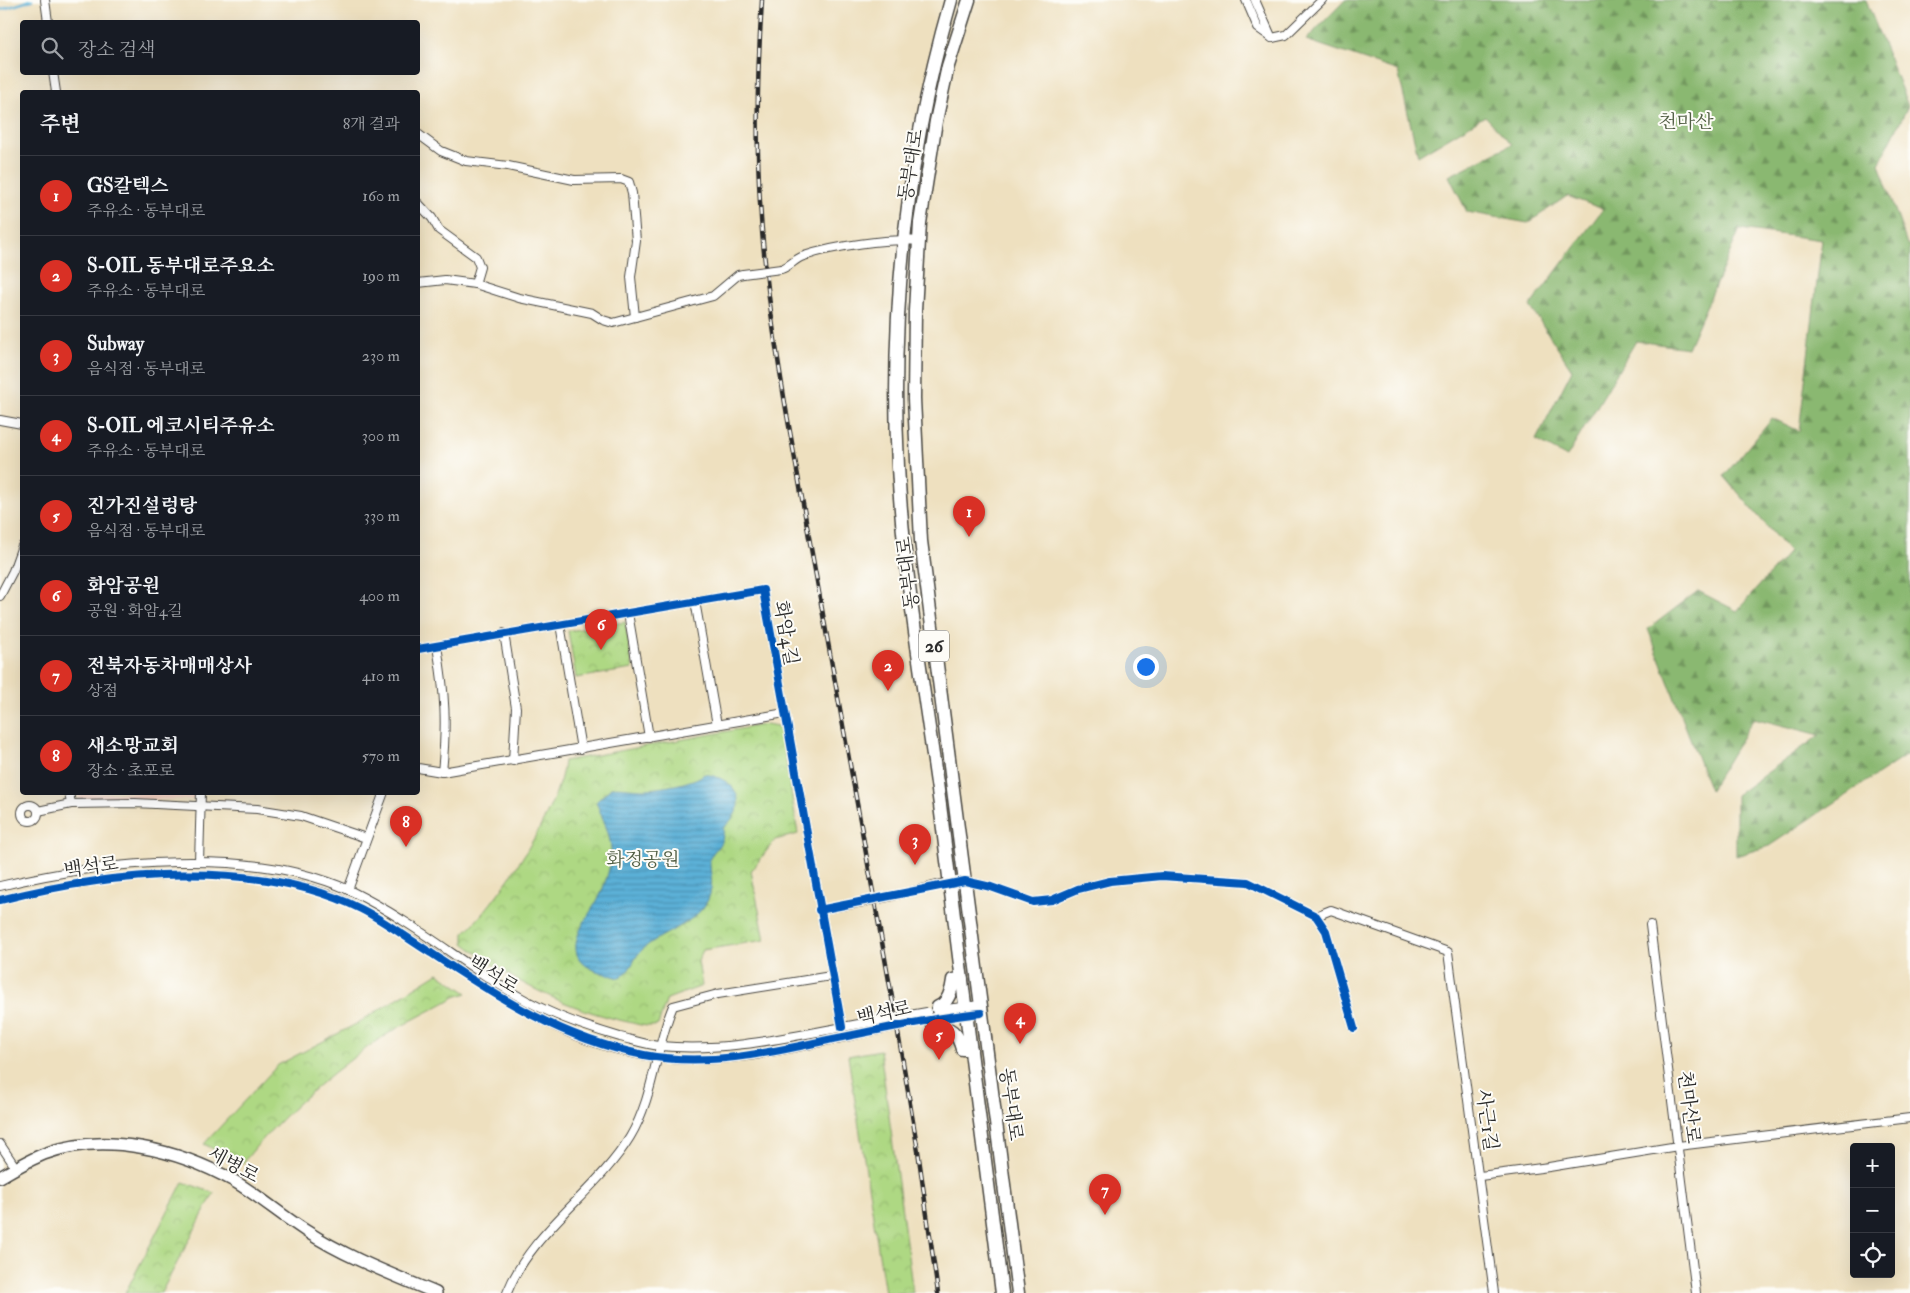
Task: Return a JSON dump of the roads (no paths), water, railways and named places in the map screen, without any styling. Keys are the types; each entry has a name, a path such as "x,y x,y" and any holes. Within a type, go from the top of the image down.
{"main road":[{"name":"동부대로","path":"951,0 937,49 912,172 899,278 898,467 910,585 1002,1293"},
{"name":"동부대로","path":"969,0 948,66 936,121 919,241 915,311 914,400 921,541 1018,1293"},
{"path":"962,979 954,980 952,990 942,1005 932,1015 933,1025 951,1029 959,1037 962,1049 971,1049"}],"street":[{"path":"45,0 48,20"},
{"path":"1246,0 1258,28 1272,38 1286,35 1322,0"},
{"path":"1255,0 1272,38"},
{"path":"54,75 56,90"},
{"path":"420,135 441,151 466,161 508,166 574,180 621,179 629,182 632,193 636,241 631,278 634,317"},
{"path":"420,205 432,218 439,230 476,257 480,267 475,284"},
{"path":"420,283 445,280 475,284 519,298 592,313 603,320 613,323 713,296 738,275 781,269 789,266 795,259 814,252 904,240 919,241"},
{"path":"0,420 20,424"},
{"path":"0,596 13,572 20,552"},
{"name":"화암4길","path":"420,649 763,590 819,910 842,1027"},
{"path":"695,602 717,725"},
{"path":"628,612 649,737"},
{"path":"560,624 581,749"},
{"path":"504,633 516,708 512,761"},
{"path":"437,646 446,709 442,772"},
{"path":"420,768 442,772 785,713"},
{"path":"70,795 71,804"},
{"path":"199,862 201,795"},
{"path":"348,890 383,795"},
{"path":"38,811 71,804 135,803 257,809 301,816 366,838"},
{"name":"백석로","path":"0,886 52,874 99,867 199,862 266,867 348,890 401,919 480,971 549,1012 595,1030 659,1046 752,1044 870,1022 981,1009"},
{"name":"백석로","path":"0,900 71,884 157,875 252,879 318,892 362,909 487,990 564,1032 610,1048 656,1058 702,1059 760,1055 874,1031 932,1015"},
{"path":"819,910 858,904 949,882 965,881 991,886 1033,902 1052,900 1078,888 1136,878 1170,876 1235,879 1248,882 1316,916 1328,938 1354,1028"},
{"name":"사근1길","path":"1316,916 1331,910 1448,952 1480,1176 1494,1293"},
{"name":"천마산로","path":"1650,925 1696,1293"},
{"path":"507,1293 533,1249 613,1161 630,1136 643,1109 659,1046 673,1006 682,1002 718,994 832,976"},
{"path":"1480,1176 1678,1146 1910,1118"},
{"path":"0,1144 16,1168"},
{"name":"세병로","path":"0,1177 46,1153 97,1144 130,1145 166,1154 216,1171 305,1230 351,1257 436,1293"}],"water":[{"path":"704,774 715,776 725,781 732,787 738,801 737,810 732,819 723,828 723,838 710,858 711,889 708,900 694,917 644,948 620,978 590,968 581,961 576,952 576,942 584,922 602,891 611,858 609,836 596,802 612,787 658,788 684,783"}],"waterway":[{"path":"0,10 32,0"}],"railway":[{"path":"762,0 759,46 758,159 769,299 787,415 893,1003 918,1151 938,1293"}],"place":[{"name":"GS칼텍스","path":"969,537"},
{"name":"화암공원","path":"601,650"},
{"name":"S-OIL 동부대로주요소","path":"888,691"},
{"name":"새소망교회","path":"406,847"},
{"name":"Subway","path":"915,865"},
{"name":"S-OIL 에코시티주유소","path":"1020,1044"},
{"name":"진가진설렁탕","path":"939,1060"},
{"name":"전북자동차매매상사","path":"1105,1215"}],"park label":[{"name":"천마산","path":"1686,121"},
{"name":"화정공원","path":"643,859"}]}
